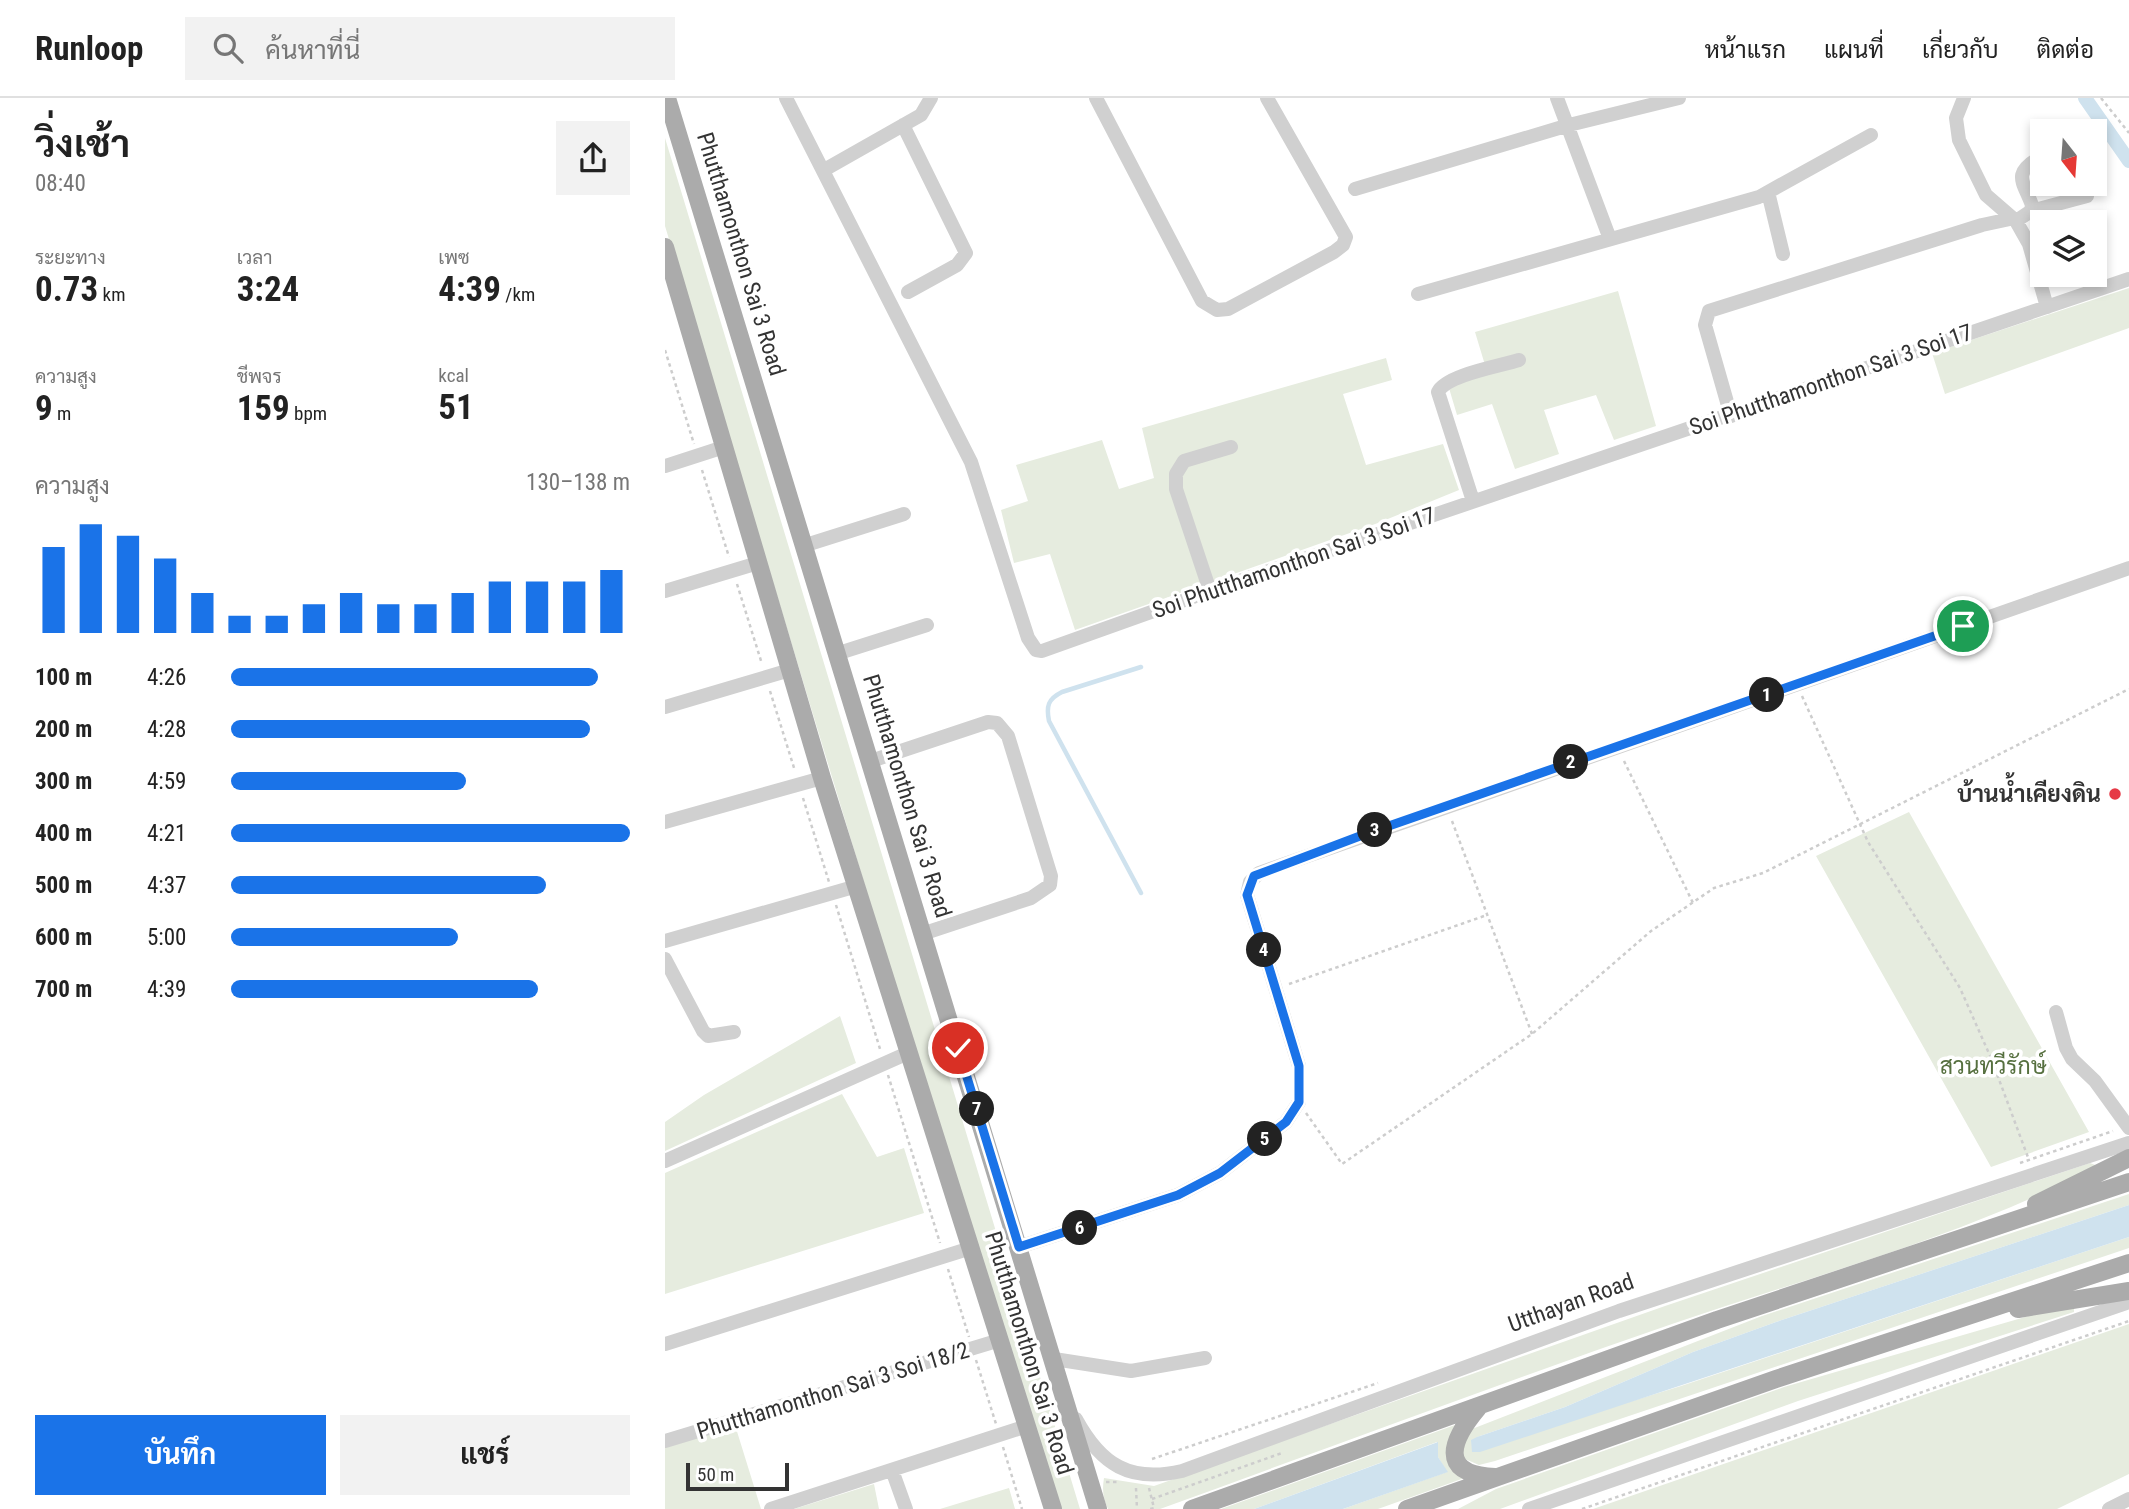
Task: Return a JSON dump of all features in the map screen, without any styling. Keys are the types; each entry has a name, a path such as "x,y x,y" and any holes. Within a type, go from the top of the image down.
{"main road":[{"name":"Phutthamonthon Sai 3 Road","path":"667,98 839,653 1098,1509"},
{"name":"Phutthamonthon Sai 3 Road","path":"665,247 668,266 822,778 1053,1509"},
{"path":"1986,1230 2129,1158"},
{"path":"1192,1509 1717,1320 2129,1182"},
{"path":"1407,1509 1776,1379 2129,1263"},
{"path":"1978,1314 2129,1291"},
{"path":"1480,1406 1456,1437 1453,1450 1462,1468 1471,1473 1499,1477"},
{"path":"1444,1509 1537,1462"}],"street":[{"name":"Soi Phutthamonthon Sai 3 Soi 17","path":"786,98 971,462 1032,646 1042,651 1210,591 2129,279"},
{"path":"824,170 926,110 931,98"},
{"path":"1096,98 1202,301 1217,310 1228,309 1334,252 1343,245 1346,237 1267,98"},
{"path":"1557,98 1610,239"},
{"path":"1355,189 1569,125 1679,98"},
{"path":"1963,98 1957,118 1959,139 1986,195 2013,220 2029,244 2047,307"},
{"path":"903,125 966,253 957,265 908,292"},
{"path":"1418,294 1610,239 1709,214 1768,192 1871,135"},
{"path":"2030,163 2022,173 2022,185 2032,205 2031,210"},
{"path":"1768,192 1783,254"},
{"path":"2035,210 2087,196"},
{"path":"1731,416 1705,325 1709,311 1982,225 2013,220 2030,212"},
{"path":"1473,501 1438,392 1441,386 1452,380 1519,360"},
{"path":"665,466 724,447"},
{"path":"1210,591 1177,489 1176,474 1184,461 1231,447"},
{"path":"806,545 904,514"},
{"path":"665,591 758,563"},
{"path":"1019,1247 1188,1190 1220,1173 1266,1139 1286,1122 1299,1102 1299,1066 1247,895 1254,876 1274,866 1446,805 2129,568"},
{"path":"839,653 927,625"},
{"path":"665,707 790,670"},
{"path":"871,761 988,722 997,723 1008,736 1051,876 1049,885 1031,898 922,934"},
{"path":"665,822 822,778"},
{"path":"665,941 857,886"},
{"path":"665,959 708,1036 734,1032"},
{"path":"2056,1012 2066,1048 2072,1059 2095,1081 2129,1128"},
{"path":"665,1161 908,1052"},
{"name":"Utthayan Road","path":"1065,1395 1083,1433 1105,1460 1129,1472 1146,1475 1182,1471 1619,1311 2129,1143"},
{"path":"665,1344 971,1248"},
{"path":"1529,1509 2129,1302"},
{"name":"Phutthamonthon Sai 3 Soi 18/2","path":"665,1441 1000,1340"},
{"path":"1054,1359 1131,1371 1205,1358"},
{"path":"771,1509 1027,1426"},
{"path":"892,1469 906,1509"},
{"path":"2109,1509 2129,1499"}],"path":[{"path":"2101,98 2129,133"},
{"path":"665,350 1022,1509"},
{"path":"1796,684 1861,826 1960,988 1991,1058 2029,1160"},
{"path":"1299,1102 1342,1164 1532,1034 1651,931 1714,888 1763,873 2129,689"},
{"path":"1617,746 1693,903"},
{"path":"1446,805 1532,1034"},
{"path":"1276,989 1487,915"},
{"path":"1582,1509 2129,1321"},
{"path":"1152,1499 1282,1452"},
{"path":"1105,1490 1106,1480 1136,1486 1137,1509"},
{"path":"1149,1488 1154,1508 1150,1509"}],"green space":[{"path":"665,138 1080,1509 1060,1509 952,1173 665,226"},
{"path":"2129,288 2129,328 1945,394 1932,353"},
{"path":"1618,291 1656,426 1614,440 1596,395 1544,410 1559,454 1515,469 1492,404 1457,415 1446,378 1485,365 1475,332"},
{"path":"1386,358 1392,380 1343,394 1366,465 1443,444 1459,490 1378,523 1075,630 1050,554 1014,563 1001,510 1028,501 1016,465 1102,440 1119,489 1154,478 1142,428"},
{"name":"สวนทวีรักษ์","path":"1909,812 2089,1132 1991,1167 1816,856"},
{"path":"840,1016 856,1063 665,1151 665,1122 704,1095"},
{"path":"842,1094 877,1157 904,1148 924,1213 665,1294 665,1173"},
{"path":"2090,1163 2098,1166 2047,1191 1942,1234 1608,1346 1160,1509 1108,1509 1105,1501 1104,1478 1154,1486 1665,1306"},
{"path":"2129,1194 2129,1205 1776,1322 1693,1352 1565,1407 1477,1437 1577,1418 2129,1237 2129,1248 1495,1461 1479,1465 1465,1459 1459,1448 1472,1429 1762,1316"},
{"path":"2074,1308 2074,1312 1798,1401 1500,1509 1458,1509 1496,1489 1784,1387 2032,1315"},
{"path":"2129,1324 2129,1474 2057,1509 1593,1509"},
{"path":"735,1425 761,1509 665,1509 665,1447"},
{"path":"1455,1425 1451,1433 1470,1476 1378,1509 1343,1509 1447,1472 1438,1457 1437,1442 1254,1509 1221,1509"},
{"path":"874,1484 879,1509 794,1509"},
{"path":"1009,1488 1015,1509 940,1509"}],"water":[{"path":"2129,1205 2129,1237 1480,1452 1472,1452 1471,1440 1477,1437 1565,1407 1693,1352"},
{"path":"1438,1442 1438,1457 1448,1472 1343,1509 1254,1509"}],"waterway":[{"path":"2085,98 2129,161"},
{"path":"1141,667 1062,692 1051,700 1048,711 1049,721 1141,893"}],"place":[{"name":"บ้านน้ำเคียงดิน","path":"2115,794"}],"route":[{"path":"958,1048 1019,1247 1178,1195 1220,1173 1266,1139 1286,1122 1299,1102 1299,1066 1247,895 1254,876 1274,866 1492,789 1963,626"}]}
